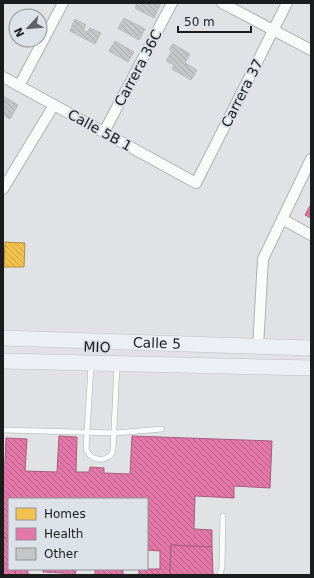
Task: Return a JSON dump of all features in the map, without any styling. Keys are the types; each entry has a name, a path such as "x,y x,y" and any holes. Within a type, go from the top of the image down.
{"main road":[{"name":"Calle 5","path":"3,338 311,348"},
{"name":"Calle 5","path":"3,361 311,368"}],"street":[{"path":"19,86 63,3"},
{"name":"Carrera 36C","path":"104,132 172,3"},
{"path":"222,3 311,50"},
{"name":"Carrera 37","path":"196,183 288,3"},
{"name":"Calle 5B 1","path":"3,77 196,183"},
{"path":"3,190 54,105"},
{"path":"258,347 262,259 311,160"},
{"path":"282,219 311,235"}],"lane":[{"name":"MIO","path":"27,345 311,353"},
{"name":"MIO","path":"3,356 311,363"},
{"path":"91,363 86,449 89,454 96,458 104,459 108,458 112,454 115,433 118,364"},
{"path":"4,430 115,433 162,429"},
{"path":"220,575 222,567 223,516"}],"building: Homes":[{"path":"5,242 25,243 24,267 4,267"}],"building: Health":[{"path":"311,204 311,218 305,215"},
{"path":"59,436 77,437 76,472 89,472 90,467 104,468 104,473 130,474 132,436 272,441 270,488 234,486 234,498 195,496 194,529 212,530 212,547 171,545 170,575 139,575 139,570 160,569 160,551 148,550 148,498 8,498 8,538 3,537 3,462 5,462 6,438 27,439 25,471 57,472"},
{"path":"3,537 8,538 8,570 16,570 15,575 3,575"},
{"path":"171,545 212,547 213,574 170,575"},
{"path":"16,570 28,570 28,575 15,575"},
{"path":"43,570 76,570 75,575 43,572"},
{"path":"95,570 123,570 123,575 95,575"}],"building: Other":[{"path":"137,3 161,3 154,18 135,8"},
{"path":"124,18 145,29 139,40 118,28"},
{"path":"75,19 86,25 83,30 87,32 90,28 101,33 95,44 70,31"},
{"path":"115,41 134,52 128,62 109,51"},
{"path":"173,44 190,54 185,63 197,70 191,80 172,69 174,65 166,61 172,51 169,49"},
{"path":"3,96 18,105 10,119 3,115"}]}
